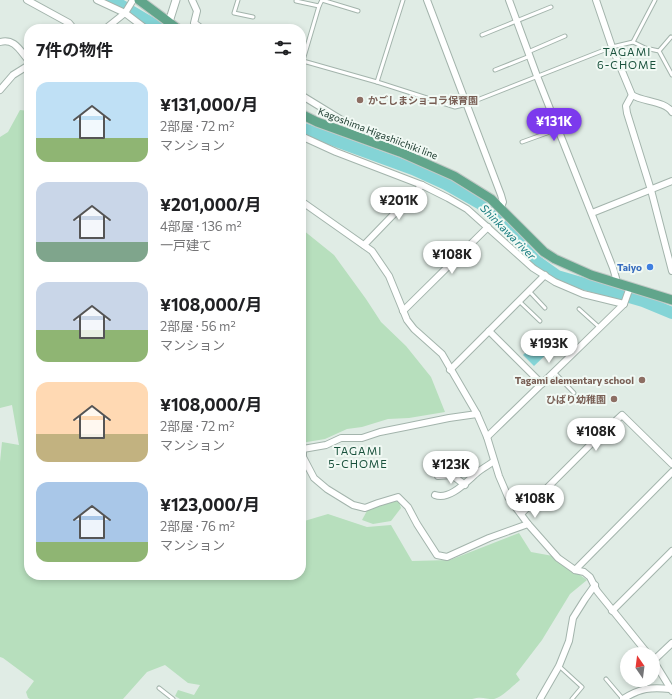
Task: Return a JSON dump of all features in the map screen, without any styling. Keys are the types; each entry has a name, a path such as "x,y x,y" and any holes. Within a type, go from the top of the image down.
{"main road":[{"path":"139,0 172,24"},
{"name":"Kagoshima Higashiichiki line","path":"306,116 443,170 477,189 501,207 544,252 555,259 591,275 672,300"}],"street":[{"path":"27,0 69,24"},
{"path":"97,0 125,13 139,24"},
{"path":"111,24 125,13 133,0"},
{"path":"169,22 176,0"},
{"path":"192,0 197,11 194,23 195,24"},
{"path":"427,0 501,195 503,202 501,207"},
{"path":"509,0 613,268 616,278 614,283"},
{"path":"596,0 612,47 632,95 639,99 660,104 671,109"},
{"path":"0,42 8,40 13,42 24,55"},
{"path":"0,90 13,74 24,68"},
{"path":"632,95 626,106 627,113 651,190 672,271"},
{"path":"306,98 358,130 358,137"},
{"path":"306,138 336,152 422,185 448,198 467,209 533,268 555,282 572,290 624,304"},
{"path":"592,213 672,181"},
{"path":"364,245 422,185"},
{"path":"306,204 372,251 389,276 403,311 414,329 442,354 477,414 487,437 494,461 508,497 528,524 558,558 575,570 584,572 590,577 597,591 642,647"},
{"path":"403,311 488,227"},
{"path":"450,370 545,275"},
{"path":"487,437 624,304 630,287"},
{"path":"489,330 542,384"},
{"path":"306,448 326,445 341,438 362,438 380,432 477,414"},
{"path":"521,514 622,415 672,464"},
{"path":"435,495 444,496 465,485 478,472 494,461"},
{"path":"306,463 314,478 327,489 353,505 365,508 398,497 408,507 437,555 446,557 488,538 528,524"},
{"path":"575,570 672,472"},
{"path":"438,476 452,475 465,485"},
{"path":"612,611 672,551"},
{"path":"540,699 559,666 569,641 573,618 595,585"},
{"path":"660,654 672,643"},
{"path":"660,672 671,690"},
{"path":"623,699 641,689 655,687 671,690"}],"lane":[{"path":"238,0 234,13 253,17"},
{"path":"306,50 322,0 358,12"},
{"path":"377,82 403,0"},
{"path":"633,42 655,0"},
{"path":"296,1 319,6"},
{"path":"482,35 551,7"},
{"path":"495,70 564,36"},
{"path":"659,51 671,38"},
{"path":"306,62 455,106 466,104 612,47 633,42 645,48 659,51"},
{"path":"659,51 672,76"},
{"path":"522,142 558,129"},
{"path":"529,291 546,308"},
{"path":"519,301 540,321"},
{"path":"579,309 599,328"},
{"path":"554,372 574,393"},
{"path":"559,666 582,687 572,699"},
{"path":"606,679 623,699"},
{"path":"159,688 173,699"}],"green space":[{"path":"20,110 24,110 24,580 306,580 306,521 328,514 367,527 391,525 412,561 450,560 519,533 531,552 553,556 587,580 570,594 542,640 516,674 520,680 508,691 494,699 180,699 175,696 178,690 194,695 200,685 188,683 165,665 147,672 123,699 28,698 26,692 34,681 0,657 0,462 2,442 19,445 12,405 0,408 0,137 8,132"},
{"path":"306,232 334,255 381,322 406,346 431,377 445,412 409,418 388,419 362,427 347,429 325,439 306,442"},
{"path":"398,499 401,508 391,521 373,524 362,520 368,509"}],"water":[{"path":"542,337 553,348 534,366 523,355"}],"waterway":[{"name":"Shinkawa river","path":"112,0 153,24"},
{"name":"Shinkawa river","path":"306,130 413,169 446,184 481,204 536,261 557,276 643,301 672,313"}],"place":[{"name":"かごしまショコラ保育園","path":"360,100"},
{"name":"Taiyo","path":"650,267"},
{"name":"Tagami elementary school","path":"642,380"},
{"name":"ひばり幼稚園","path":"614,399"}],"district":[{"name":"TAGAMI 6-CHOME","path":"627,58"},
{"name":"TAGAMI 5-CHOME","path":"358,457"}]}
